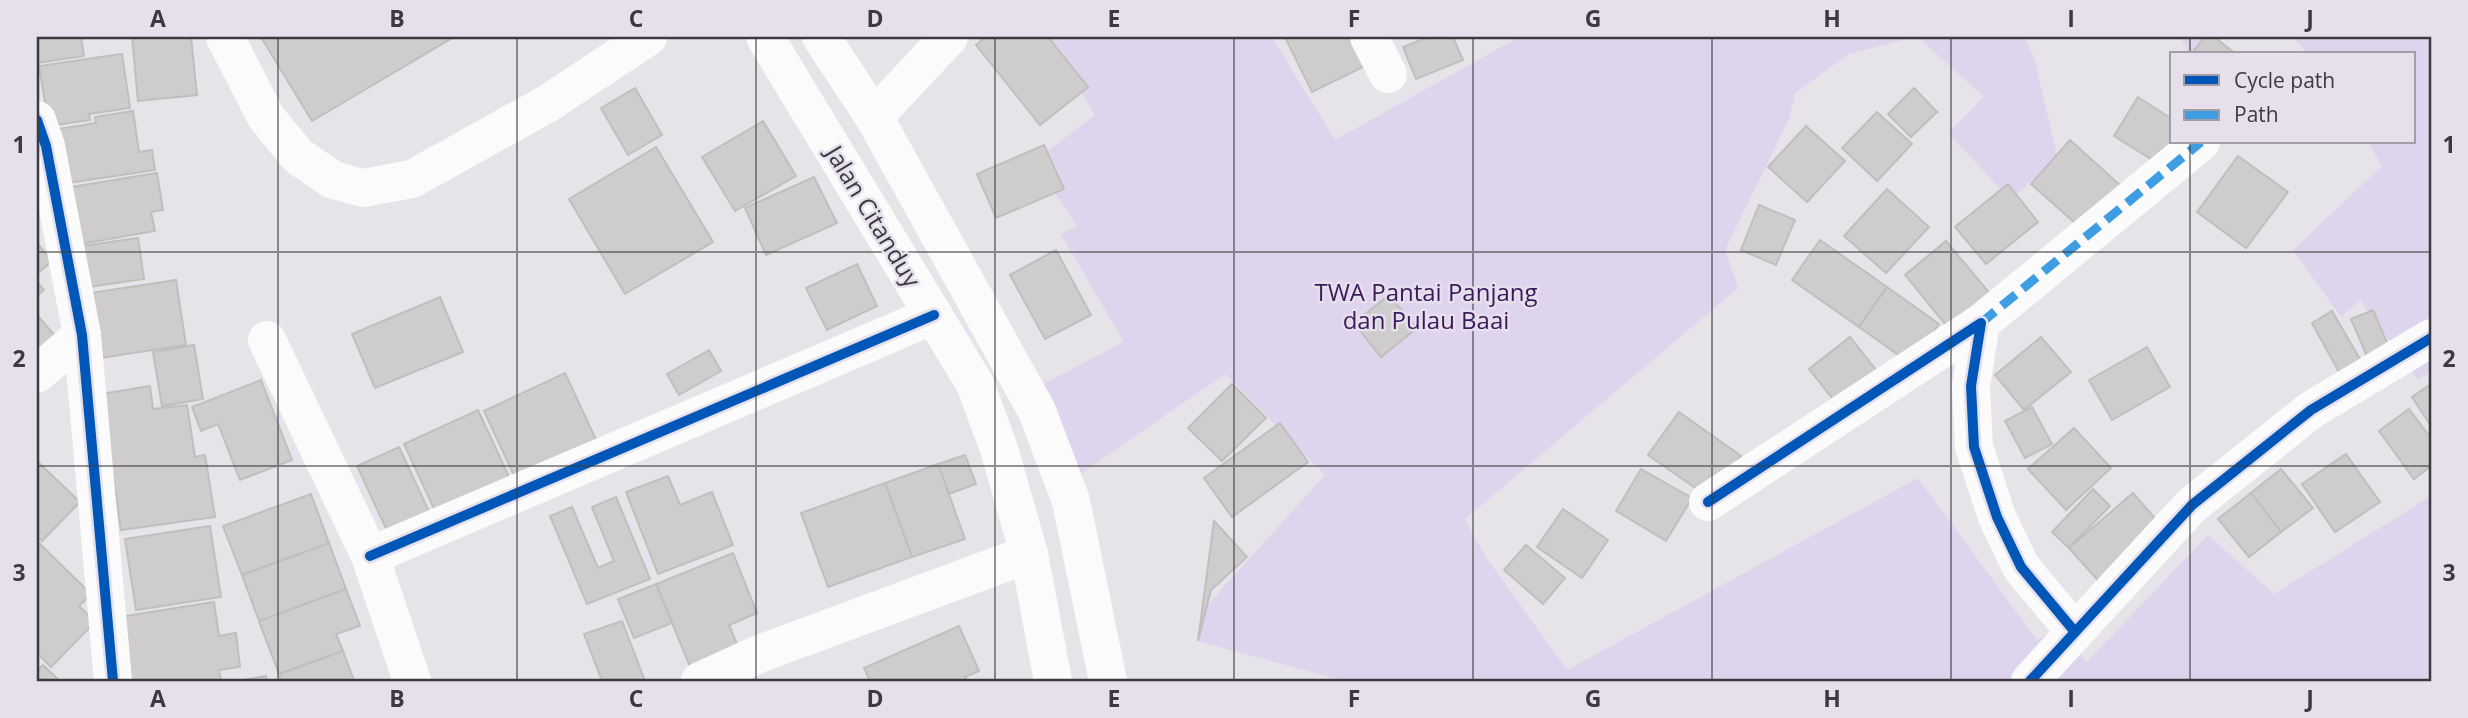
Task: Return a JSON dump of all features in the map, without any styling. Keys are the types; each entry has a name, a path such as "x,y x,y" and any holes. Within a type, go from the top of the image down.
{"street":[{"path":"225,37 266,117 298,156 332,180 363,188 412,179 547,104 631,42"},
{"name":"Jalan Citanduy","path":"765,37 975,384 999,449 1029,554 1053,681"},
{"name":"Jalan Citanduy","path":"821,37 874,117 1037,411 1071,501 1108,681"},
{"path":"874,117 949,37"},
{"path":"1369,37 1388,74"},
{"path":"40,140 82,335 113,681"},
{"path":"1708,502 1981,323 2199,144"},
{"path":"370,556 934,315"},
{"path":"1981,323 1971,386 1973,447 1997,517 2021,567 2074,632"},
{"path":"37,374 82,335"},
{"path":"2030,681 2192,505 2311,410 2431,338"},
{"path":"267,340 370,556 412,681"},
{"path":"700,681 759,654 1029,554"}],"green space":[{"name":"TWA Pantai Panjang dan Pulau Baai","path":"1048,37 1272,37 1335,140 1519,37 1914,37 1849,54 1795,93 1789,119 1725,250 1738,288 1465,519 1485,556 1567,670 1918,478 2037,640 2065,626 2086,663 2208,535 2274,594 2431,496 2431,681 1344,681 1198,641 1202,611 1325,475 1225,374 1076,477 1041,385 1124,342 1061,234 1077,226 1034,161 1095,115"},
{"path":"1918,37 2025,37 2035,61 2057,156 2011,200 1948,133 1984,97"},
{"path":"2180,37 2219,37 2200,52 2189,52"},
{"path":"2293,37 2431,37 2431,371 2418,380 2360,300 2341,317 2293,250 2382,166 2369,144 2416,144 2416,52 2306,52"}],"building":[{"path":"37,37 81,37 84,56 37,63"},
{"path":"132,37 191,37 197,95 138,101"},
{"path":"261,37 454,37 312,121"},
{"path":"986,37 1048,37 1088,87 1040,125 976,45"},
{"path":"1285,37 1353,37 1367,65 1312,92"},
{"path":"1428,37 1453,37 1463,60 1416,79 1403,47"},
{"path":"2205,37 2214,37 2233,52 2193,52"},
{"path":"122,54 130,108 89,114 90,120 49,126 39,66"},
{"path":"635,88 662,135 628,155 601,108"},
{"path":"1914,88 1937,112 1911,137 1888,114"},
{"path":"2138,97 2170,118 2171,144 2162,166 2114,136"},
{"path":"133,111 139,152 152,150 155,170 61,184 52,130 96,123 95,117"},
{"path":"1877,112 1912,144 1877,181 1842,148"},
{"path":"763,121 796,176 735,211 702,157"},
{"path":"1806,126 1845,161 1807,202 1768,167"},
{"path":"2070,140 2121,186 2082,229 2031,184"},
{"path":"1044,145 1064,189 996,218 977,174"},
{"path":"656,147 713,242 625,294 569,199"},
{"path":"2238,156 2288,192 2246,248 2197,212"},
{"path":"157,173 163,210 151,212 155,231 69,246 59,189"},
{"path":"814,177 837,223 766,255 745,208"},
{"path":"2008,184 2038,222 1986,264 1955,227"},
{"path":"1887,189 1929,227 1886,273 1844,236"},
{"path":"1759,205 1795,220 1776,265 1741,250"},
{"path":"138,238 144,279 75,289 68,248"},
{"path":"1820,240 1887,287 1859,327 1792,280"},
{"path":"1946,241 1997,302 1955,336 1905,275"},
{"path":"37,243 52,261 37,274"},
{"path":"1056,250 1091,315 1045,339 1010,275"},
{"path":"857,264 877,306 827,330 806,288"},
{"path":"176,280 186,345 93,359 84,294"},
{"path":"37,282 44,290 37,296"},
{"path":"1887,287 1939,324 1911,364 1859,327"},
{"path":"1389,295 1417,328 1381,357 1354,323"},
{"path":"440,297 463,352 375,388 352,334"},
{"path":"2373,310 2391,352 2369,361 2351,319"},
{"path":"2332,311 2367,371 2345,383 2312,323"},
{"path":"37,315 63,345 37,367"},
{"path":"1850,337 1881,376 1840,408 1809,369"},
{"path":"2041,337 2071,372 2024,410 1995,375"},
{"path":"194,345 203,399 162,406 153,352"},
{"path":"2147,347 2170,387 2112,420 2089,380"},
{"path":"709,350 721,371 679,395 667,374"},
{"path":"565,373 598,444 517,482 484,411"},
{"path":"261,380 292,460 240,480 218,424 201,431 192,407"},
{"path":"1232,384 1266,418 1222,461 1188,428"},
{"path":"2431,384 2431,426 2412,397"},
{"path":"150,386 153,409 187,405 195,457 205,455 215,517 121,530 101,394"},
{"path":"2032,407 2052,444 2025,458 2005,421"},
{"path":"2409,409 2431,438 2431,466 2414,479 2379,431"},
{"path":"478,410 510,479 436,513 404,444"},
{"path":"1679,412 1741,456 1710,498 1648,455"},
{"path":"1280,423 1308,462 1232,517 1204,478"},
{"path":"2074,428 2111,468 2066,510 2028,469"},
{"path":"399,447 432,518 390,537 357,466"},
{"path":"2346,454 2380,502 2335,532 2302,484"},
{"path":"965,455 976,484 949,494 938,464"},
{"path":"37,461 80,502 42,541 37,536"},
{"path":"938,464 965,539 912,557 885,483"},
{"path":"1641,469 1692,498 1666,541 1616,511"},
{"path":"2281,469 2313,508 2281,532 2251,493"},
{"path":"668,476 680,505 712,492 733,545 658,574 626,492"},
{"path":"885,483 912,557 828,587 801,513"},
{"path":"2093,489 2110,506 2069,548 2052,532"},
{"path":"2133,493 2166,531 2103,586 2069,548"},
{"path":"2251,493 2281,532 2249,557 2218,519"},
{"path":"311,494 329,543 242,575 223,526"},
{"path":"616,497 650,579 587,604 550,516 572,507 598,568 614,561 592,507"},
{"path":"1563,509 1608,540 1582,578 1537,547"},
{"path":"1214,521 1247,557 1211,590 1198,641"},
{"path":"210,526 221,597 136,610 125,539"},
{"path":"37,541 91,594 79,606 95,622 51,667 39,655 37,657"},
{"path":"329,543 346,589 259,621 242,575"},
{"path":"1526,545 1565,578 1543,604 1504,570"},
{"path":"733,553 757,613 729,625 739,649 691,669 656,584"},
{"path":"656,584 672,623 634,638 618,599"},
{"path":"346,589 360,626 336,634 343,651 279,674 259,621"},
{"path":"214,602 219,636 236,633 240,667 219,670 221,681 128,681 119,617"},
{"path":"622,621 645,681 602,681 584,634"},
{"path":"959,626 979,671 965,677 967,681 870,681 864,668"},
{"path":"343,651 354,681 281,681 279,674"},
{"path":"43,665 60,681 37,681 37,671"},
{"path":"266,676 267,681 237,681"}],"marked path":[{"path":"1981,323 2199,144"}],"cycle path":[{"path":"37,120 46,146 82,335 113,681"},
{"path":"370,556 934,315"},
{"path":"1708,502 1981,323 1971,386 1974,447 1997,517 2021,567 2075,632"},
{"path":"2030,681 2192,505 2311,410 2431,338"}]}
